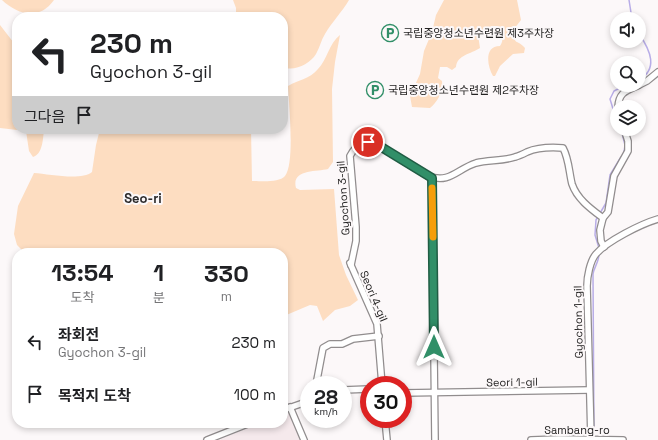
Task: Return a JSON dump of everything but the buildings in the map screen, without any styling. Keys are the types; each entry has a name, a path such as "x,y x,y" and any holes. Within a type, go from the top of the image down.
{"street":[{"path":"646,82 658,72"},
{"path":"603,248 600,230 602,218 608,212 614,176 628,151 626,136"},
{"name":"Gyochon 3-gil","path":"350,264 356,241 350,156 355,148 363,142 372,142 432,178"},
{"path":"435,440 432,178 451,177 468,166 476,163 515,158 538,148 563,148 566,154 572,185 584,203 602,218"},
{"name":"Gyochon 1-gil","path":"591,439 587,279 596,254 603,248 624,234 658,219"},
{"name":"Seori 4-gil","path":"350,264 377,324 381,376"},
{"path":"318,376 323,348 330,344 342,344 353,339 379,336"},
{"name":"Seori 1-gil","path":"412,393 589,390"},
{"path":"300,404 290,407 304,440"},
{"path":"207,440 237,428"},
{"path":"386,428 387,440"},
{"name":"Sambang-ro","path":"531,440 559,438 623,440"}],"shaded area":[{"path":"2,0 54,0 48,7 38,12 22,12 8,5"},
{"path":"233,0 349,0 325,34 313,58 306,64 297,68 288,68 288,12 236,12"},
{"path":"444,0 517,0 521,20 514,29 514,38 516,42 525,48 524,53 513,54 500,66 495,76 493,76 489,67 488,57 491,49 500,46 502,38 497,26 492,26 478,35 480,48 462,57 457,63 456,67 452,70 447,67 440,67 438,78 442,81 442,89 433,106 430,108 412,107 410,96 420,74 424,51 432,32 436,15"},
{"path":"0,25 12,41 12,129 0,128"},
{"path":"340,35 332,89 333,162 328,169 301,174 297,177 295,182 296,188 300,190 334,189 339,255 346,275 358,300 350,306 335,310 323,321 317,306 310,305 288,314 288,248 20,248 17,245 14,234 18,206 34,173 73,177 87,175 92,172 99,134 251,134 252,181 279,180 285,176 290,159 291,147 288,86 315,73 324,61 336,38"},
{"path":"26,134 44,134 39,153 33,157 29,151"},
{"path":"288,411 301,440 219,440 247,428 288,428"}],"waterway":[{"path":"629,0 631,12"},
{"path":"646,45 651,59 651,65 646,75"},
{"path":"610,100 614,92"},
{"path":"623,136 625,145 624,152"},
{"path":"599,248 595,235 596,220 606,203 610,175 621,157"},
{"path":"594,438 593,274 599,254"}],"slow traffic":[{"path":"432,188 433,237"}],"place":[{"name":"국립중앙청소년수련원 제3주차장","path":"390,33"},
{"name":"국립중앙청소년수련원 제2주차장","path":"375,90"}],"district":[{"name":"Seo-ri","path":"143,198"}],"route":[{"path":"368,142 378,145 432,178 434,347"}]}
